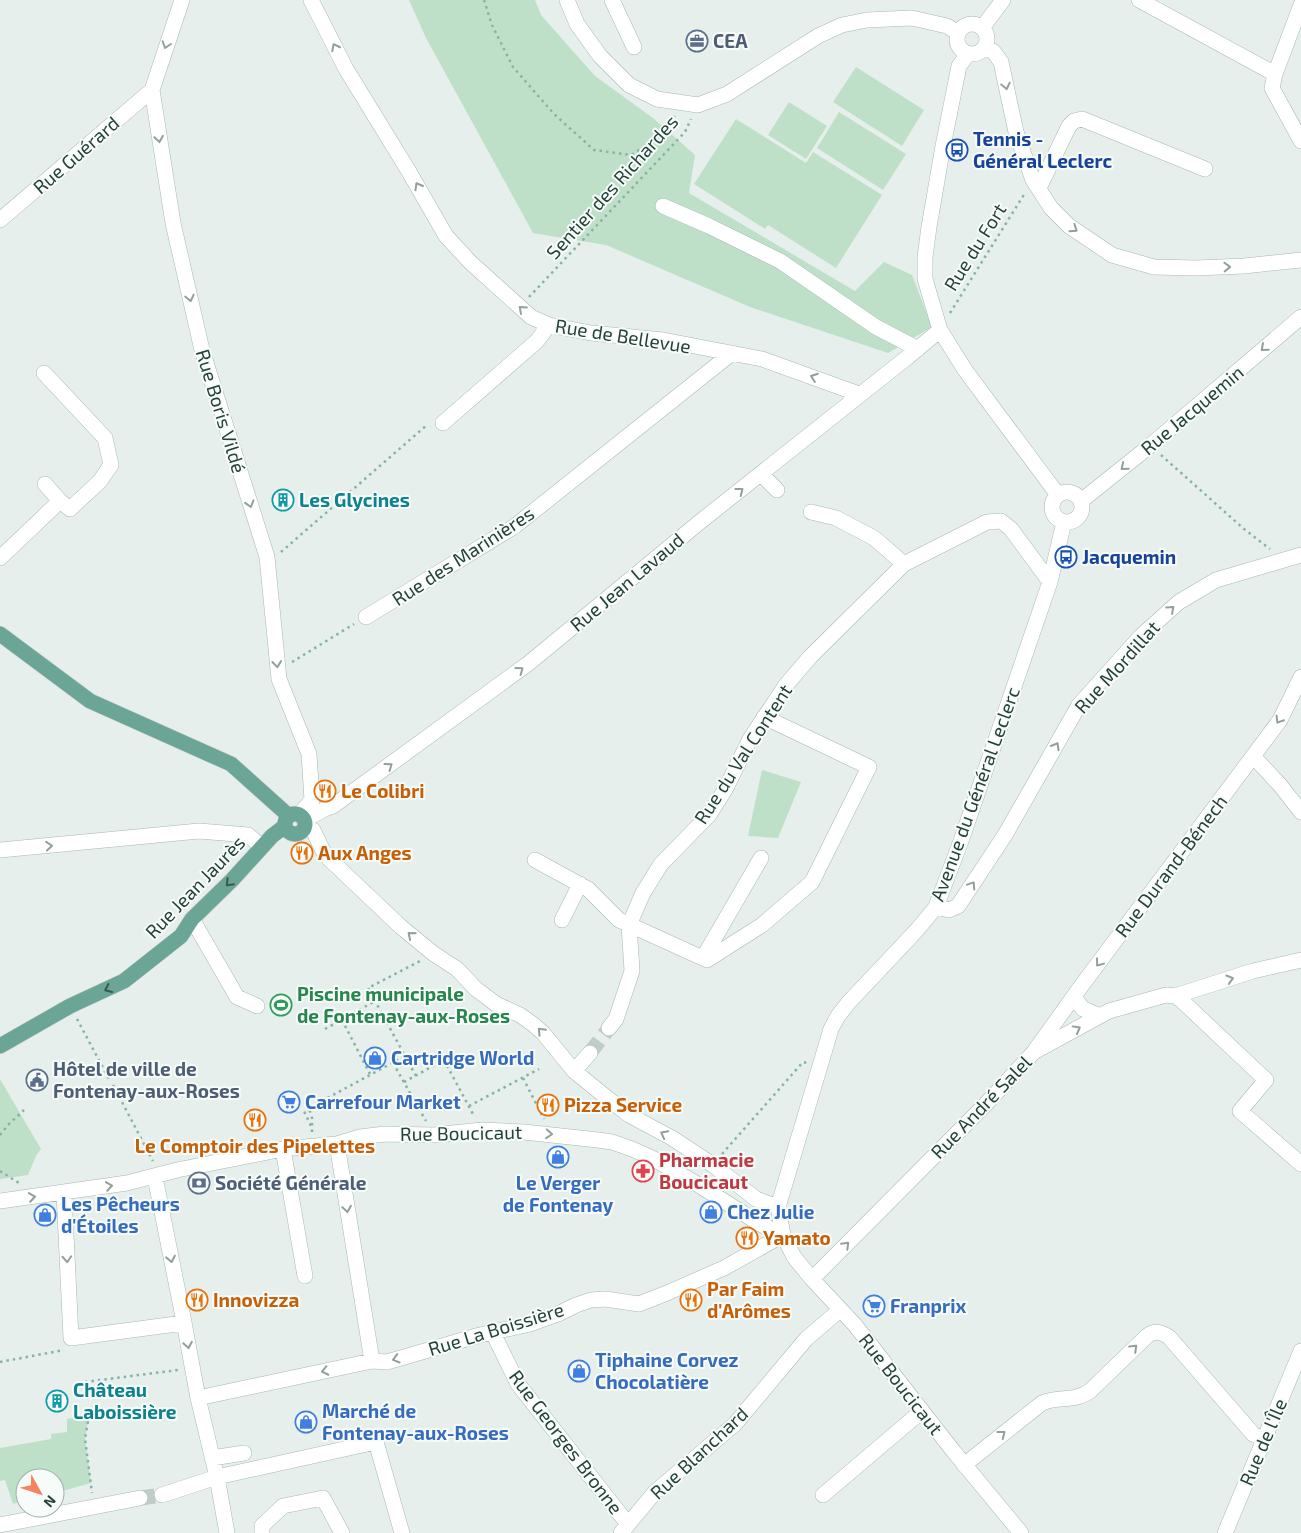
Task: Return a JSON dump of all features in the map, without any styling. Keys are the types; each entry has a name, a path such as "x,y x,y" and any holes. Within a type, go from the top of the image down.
{"main road":[{"path":"0,634 90,701 231,764 296,820"},
{"name":"Rue Jean Jaurès","path":"0,1046 70,1006 124,981 181,936 192,919 262,847 296,820"}],"street":[{"name":"Rue Boris Vildé","path":"182,0 152,90 173,223 202,350 267,564 279,679 309,754 319,804"},
{"name":"Rue de Bellevue","path":"311,0 346,69 446,236 470,262 530,317 550,325 591,333 663,340 762,359 859,394"},
{"path":"567,0 577,24 600,56 629,85 657,99 679,103 698,104 727,94 818,36 842,25 867,20 912,18 947,26 958,32"},
{"path":"612,0 634,47"},
{"path":"982,28 1003,0"},
{"path":"1139,0 1275,74"},
{"path":"1301,6 1275,74 1272,88 1301,141"},
{"path":"974,24 982,28 987,36 986,45 983,49 976,53 968,54 960,50 956,42 958,32 964,26 974,24"},
{"path":"983,49 993,51 1001,62 1016,132 1036,184 1051,208 1069,226 1112,255 1154,267 1235,267 1301,260"},
{"path":"968,54 959,66 929,227 925,257 925,279 940,330 964,370 1058,495"},
{"name":"Rue Guérard","path":"0,220 152,90"},
{"path":"1036,184 1068,126 1074,121 1082,119 1205,169"},
{"path":"663,206 710,226 780,261 876,327 918,349"},
{"name":"Rue Jacquemin","path":"1081,501 1151,445 1301,316"},
{"path":"444,423 537,341 550,325"},
{"name":"Rue Jean Lavaud","path":"296,820 319,804 333,806 529,664 694,527 940,330"},
{"name":"Rue des Marinières","path":"366,617 515,526 732,353"},
{"path":"44,373 105,438 111,465 100,481 70,509 45,484"},
{"path":"761,474 777,490"},
{"path":"1064,493 1071,493 1081,501 1082,506 1079,517 1069,522 1064,522 1052,510 1054,499 1064,493"},
{"path":"0,558 60,501"},
{"path":"811,512 836,518 874,538 904,564"},
{"name":"Rue du Val Content","path":"609,1028 616,1020 632,971 629,925 643,893 661,864 709,815 726,788 750,739 764,717 786,684 810,657 904,564 987,522 1002,521 1011,529 1050,582"},
{"name":"Avenue du Général Leclerc","path":"778,1207 831,1029 849,1002 936,907 961,841 1050,582 1064,522"},
{"name":"Rue Mordillat","path":"936,907 949,910 958,906 1004,835 1079,705 1141,636 1178,602 1216,580 1301,555"},
{"name":"Rue Durand-Bénech","path":"1034,1052 1280,720 1301,677"},
{"path":"535,860 588,889 619,920 707,960 762,925 812,882 868,767 764,717"},
{"path":"1253,756 1280,785 1301,812"},
{"path":"296,820 313,830 325,855 401,927 434,954 457,969 476,989 496,1004 520,1015 534,1025 574,1071 629,1115 672,1138 713,1165 756,1199 778,1207"},
{"path":"0,850 199,831 248,834 262,847"},
{"path":"704,958 761,858"},
{"path":"562,920 580,884"},
{"path":"192,919 237,997 257,1006"},
{"name":"Rue André Salel","path":"812,1279 984,1106 1034,1052 1109,1011 1166,995 1175,996 1253,971 1301,960"},
{"path":"1175,996 1266,1080 1240,1111 1301,1164"},
{"path":"1074,997 1083,1009 1100,1016"},
{"path":"574,1071 590,1053"},
{"name":"Rue Boucicaut","path":"0,1201 128,1183 283,1149 337,1144 360,1137 385,1134 434,1135 482,1130 552,1134 605,1141 632,1149 659,1162 760,1224 783,1235"},
{"path":"337,1144 372,1361"},
{"path":"283,1149 305,1276"},
{"path":"158,1176 184,1323 185,1369 198,1398 217,1477 227,1533"},
{"path":"64,1193 71,1338 184,1323"},
{"name":"Rue Boucicaut","path":"778,1207 783,1235 794,1257 855,1325 964,1464 1021,1533"},
{"name":"Rue La Boissière","path":"198,1398 372,1361 387,1362 480,1335 530,1324 591,1300 604,1299 639,1304 724,1268 783,1235"},
{"name":"Rue Blanchard","path":"624,1528 655,1492 735,1424 806,1339 840,1310"},
{"path":"964,1464 1042,1403 1048,1400 1076,1398 1090,1391 1152,1332 1159,1332 1169,1337 1253,1434 1264,1439"},
{"name":"Rue Georges Bronne","path":"493,1333 518,1384 624,1528"},
{"name":"Rue de l'Île","path":"1225,1533 1301,1351"},
{"path":"823,1495 922,1411"},
{"path":"162,1495 217,1477 376,1442 402,1533"},
{"path":"212,1458 244,1453"},
{"path":"0,1526 140,1498"},
{"path":"262,1533 262,1526 283,1506 323,1498 342,1533"}],"path":[{"path":"484,0 492,25 513,67 554,114 594,150 631,156 660,137 677,114 679,103"},
{"name":"Sentier des Richardes","path":"542,285 685,132 698,104"},
{"name":"Rue du Fort","path":"940,330 1036,184"},
{"path":"267,564 430,422 444,423"},
{"path":"1151,445 1244,528 1284,560"},
{"path":"278,671 366,617"},
{"path":"416,1076 368,988 434,954"},
{"path":"324,1029 375,1001"},
{"path":"70,1006 109,1080"},
{"path":"342,1020 370,1074"},
{"path":"312,1129 304,1111 405,1056"},
{"path":"404,1082 444,1060 482,1130"},
{"path":"713,1165 803,1062 818,1069"},
{"path":"393,1063 434,1135"},
{"path":"469,1106 539,1069"},
{"path":"523,1078 552,1134"},
{"path":"113,1085 158,1176"},
{"path":"310,1108 312,1122"},
{"path":"0,1135 24,1110"},
{"path":"0,1362 64,1351 71,1338"},
{"path":"85,1382 185,1369"},
{"path":"89,1416 85,1439 94,1506"}],"green space":[{"path":"409,0 535,0 541,15 595,76 653,118 695,155 689,193 855,291 884,262 912,275 932,327 888,353 750,307 606,245 533,233 426,38"},
{"path":"856,67 924,110 902,146 833,102"},
{"path":"789,102 827,126 806,159 768,135"},
{"path":"839,112 906,154 883,190 817,148"},
{"path":"736,119 806,163 813,152 882,195 836,268 768,225 765,229 694,184"},
{"path":"762,770 801,782 778,838 748,836"},
{"path":"0,1079 41,1149 28,1175 0,1179"},
{"path":"89,1415 85,1439 91,1483 65,1490 65,1468 15,1468 15,1503 13,1504 5,1480 0,1481 0,1448 51,1439 51,1434 67,1432 67,1419"}],"tunnel":[{"path":"590,1053 609,1028"},
{"path":"140,1498 162,1495"}],"place":[{"name":"CEA","path":"697,41"},
{"name":"Tennis - Général Leclerc","path":"957,150"},
{"name":"Les Glycines","path":"283,500"},
{"name":"Jacquemin","path":"1066,557"},
{"name":"Le Colibri","path":"325,791"},
{"name":"Aux Anges","path":"302,853"},
{"name":"Piscine municipale de Fontenay-aux-Roses","path":"281,1005"},
{"name":"Cartridge World","path":"375,1058"},
{"name":"Hôtel de ville de Fontenay-aux-Roses","path":"37,1080"},
{"name":"Carrefour Market","path":"289,1102"},
{"name":"Pizza Service","path":"548,1105"},
{"name":"Le Comptoir des Pipelettes","path":"255,1120"},
{"name":"Le Verger de Fontenay","path":"558,1157"},
{"name":"Pharmacie Boucicaut","path":"643,1171"},
{"name":"Société Générale","path":"199,1183"},
{"name":"Chez Julie","path":"711,1212"},
{"name":"Les Pêcheurs d'Étoiles","path":"45,1215"},
{"name":"Yamato","path":"747,1238"},
{"name":"Innovizza","path":"197,1300"},
{"name":"Par Faim d'Arômes","path":"691,1300"},
{"name":"Franprix","path":"874,1306"},
{"name":"Tiphaine Corvez Chocolatière","path":"579,1371"},
{"name":"Château Laboissière","path":"57,1401"},
{"name":"Marché de Fontenay-aux-Roses","path":"306,1422"}]}
